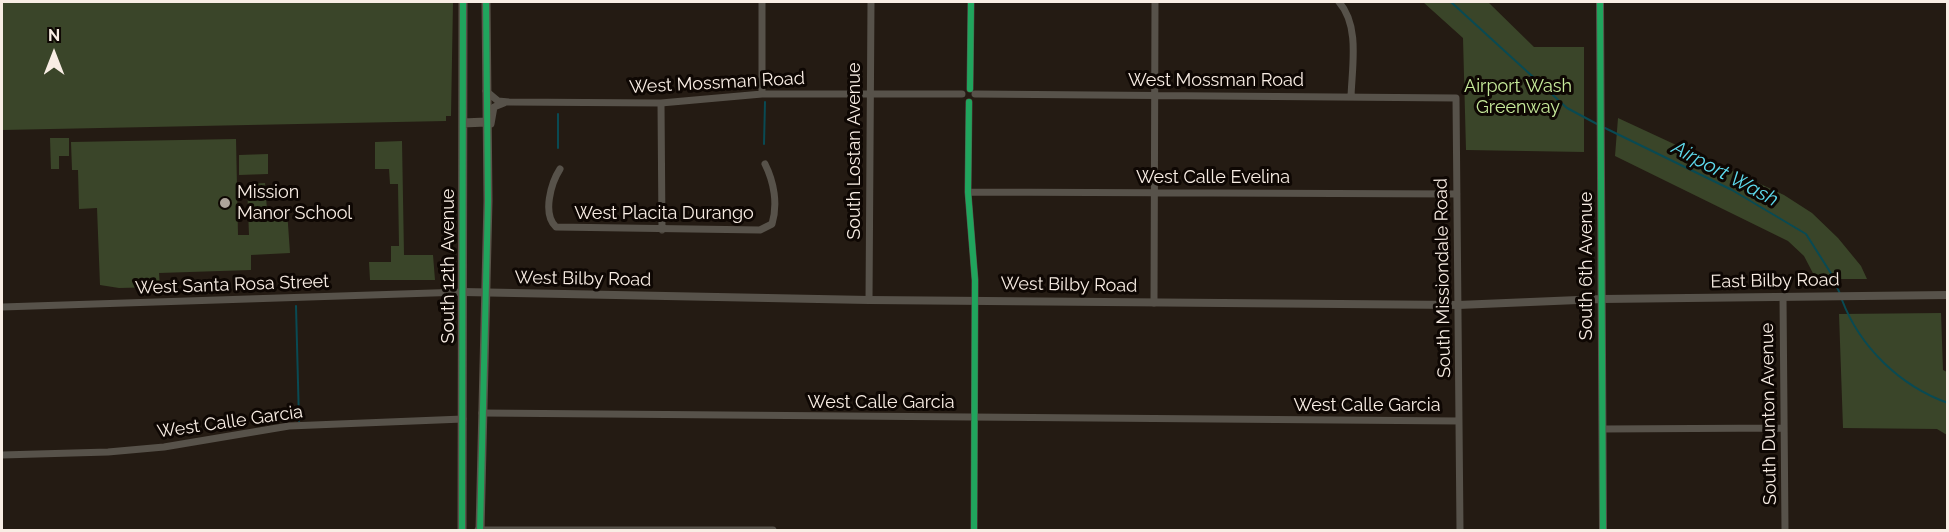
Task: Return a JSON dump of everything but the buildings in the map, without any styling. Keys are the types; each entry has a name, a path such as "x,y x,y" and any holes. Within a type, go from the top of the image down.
{"main road":[{"name":"South 12th Avenue","path":"462,531 463,2"},
{"name":"South 12th Avenue","path":"479,530 487,293 486,2"},
{"path":"463,123 486,122"}],"street":[{"path":"762,2 762,94"},
{"name":"South Lostan Avenue","path":"869,300 871,2"},
{"path":"971,2 972,92 969,102 968,192 974,250 975,301 974,531"},
{"path":"1154,303 1155,2"},
{"path":"1339,2 1348,14 1352,27 1351,97"},
{"name":"South 6th Avenue","path":"1600,2 1604,531"},
{"path":"969,102 963,99 962,94 965,90 972,92"},
{"path":"485,91 498,101 509,102"},
{"name":"West Mossman Road","path":"972,92 1456,98"},
{"name":"West Mossman Road","path":"509,102 662,103 762,94 962,94"},
{"name":"South Missiondale Road","path":"1456,98 1460,531"},
{"path":"487,143 491,134 494,107 509,102"},
{"path":"662,103 662,230"},
{"name":"West Placita Durango","path":"560,169 553,181 549,215 556,228 760,230 772,228 774,214 774,180 765,164"},
{"name":"West Calle Evelina","path":"968,192 1457,194"},
{"name":"West Bilby Road","path":"463,292 869,300 1458,305 1602,299"},
{"name":"West Santa Rosa Street","path":"2,307 463,292"},
{"name":"East Bilby Road","path":"1602,299 1947,295"},
{"name":"South Dunton Avenue","path":"1783,297 1785,531"},
{"name":"West Calle Garcia","path":"482,413 1459,421"},
{"name":"West Calle Garcia","path":"2,455 108,452 164,447 289,426 463,419"},
{"path":"1603,429 1784,428"},
{"path":"479,530 773,531"}],"green space":[{"path":"2,2 453,2 451,116 446,116 446,121 2,130"},
{"name":"Airport Wash Greenway","path":"1423,2 1488,2 1534,47 1584,47 1584,152 1466,150 1463,38"},
{"name":"Airport Wash Greenway","path":"1618,118 1784,195 1812,213 1838,238 1861,266 1867,279 1816,279 1804,256 1788,241 1615,156"},
{"path":"50,138 69,138 69,156 59,156 59,169 51,169"},
{"path":"236,139 238,235 249,235 247,184 265,183 267,210 287,210 290,253 251,255 251,270 159,273 160,287 119,288 100,285 97,208 79,209 78,170 72,170 71,142"},
{"path":"402,141 404,255 433,255 435,280 370,280 369,262 391,262 391,246 399,246 398,184 390,184 389,169 375,169 375,142"},
{"path":"268,154 268,174 239,175 239,155"},
{"path":"1941,313 1943,370 1947,372 1947,435 1937,429 1843,428 1839,314"}],"waterway":[{"name":"Airport Wash","path":"1451,2 1567,108 1597,124"},
{"path":"764,144 765,102"},
{"path":"558,114 558,148"},
{"name":"Airport Wash","path":"1605,128 1732,190 1806,234 1832,275 1840,294"},
{"name":"Airport Wash","path":"1842,300 1859,334 1884,363 1914,386 1948,403"},
{"path":"296,306 299,421"}],"cycle path":[{"path":"462,530 463,2"},
{"path":"480,530 488,201 486,2"},
{"path":"970,89 971,2"},
{"path":"1600,2 1603,530"},
{"path":"969,102 968,192 975,280 974,530"}],"place":[{"name":"Mission Manor School","path":"225,203"}]}
